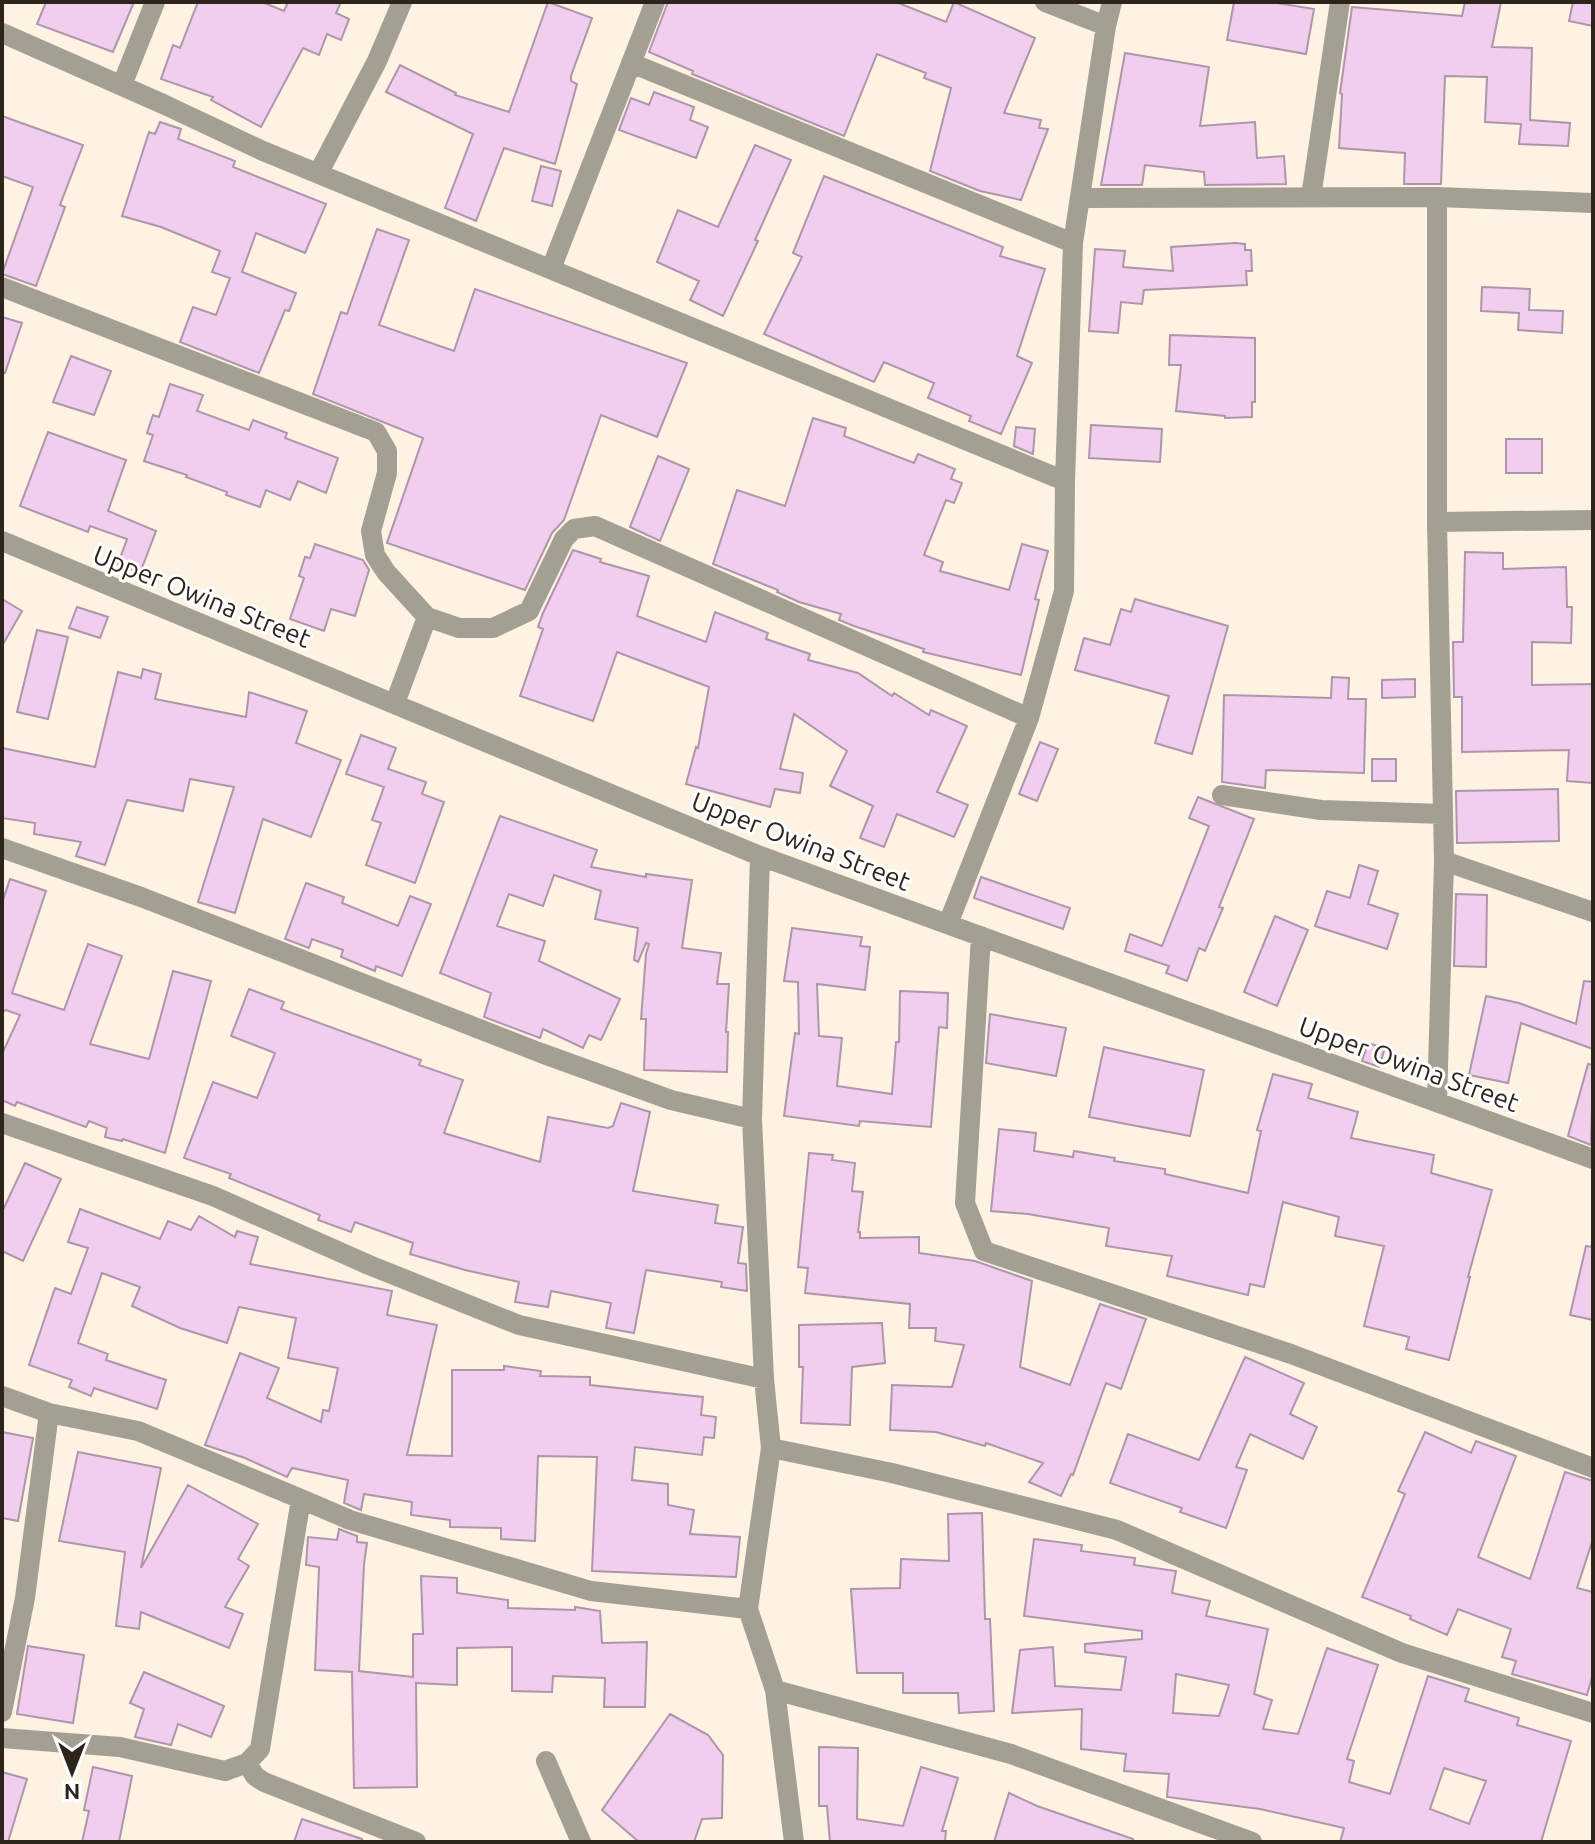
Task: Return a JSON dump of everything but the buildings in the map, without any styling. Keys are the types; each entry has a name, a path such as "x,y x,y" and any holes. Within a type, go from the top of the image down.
{"street":[{"path":"122,85 155,2"},
{"path":"319,172 377,61 402,2"},
{"path":"551,269 655,2"},
{"path":"1045,2 1106,26"},
{"path":"948,924 1029,718 1064,591 1073,243 1112,2"},
{"path":"1311,197 1340,2"},
{"path":"2,33 263,151 1065,481"},
{"path":"631,63 1073,243"},
{"path":"1081,198 1437,197 1593,203"},
{"path":"1437,197 1437,522 1444,861 1437,1102"},
{"path":"2,287 376,432 387,451 387,473 371,531 375,555 386,572 427,617 459,628 493,628 529,611 564,539 574,529 595,526 1029,718"},
{"path":"1437,522 1593,520"},
{"name":"Upper Owina Street","path":"2,541 760,856 1593,1159"},
{"path":"395,703 427,617"},
{"path":"1222,795 1321,810 1443,814"},
{"path":"2,848 141,897 569,1064 671,1100 752,1119"},
{"path":"760,856 752,1119 764,1379 771,1448 748,1609 775,1690 794,1842"},
{"path":"1444,861 1593,912"},
{"path":"981,936 965,1203 984,1251 1291,1354 1593,1468"},
{"path":"2,1123 213,1196 369,1265 519,1325 764,1379"},
{"path":"2,1396 49,1413 138,1431 350,1520 591,1591 748,1609"},
{"path":"2,1712 25,1598 49,1413"},
{"path":"771,1448 892,1473 1117,1530 1402,1653 1593,1713"},
{"path":"2,1738 120,1747 225,1771 247,1763 260,1749 301,1499"},
{"path":"775,1690 1011,1754 1252,1842"},
{"path":"546,1761 581,1842"},
{"path":"247,1763 255,1776 264,1782 416,1842"}]}
